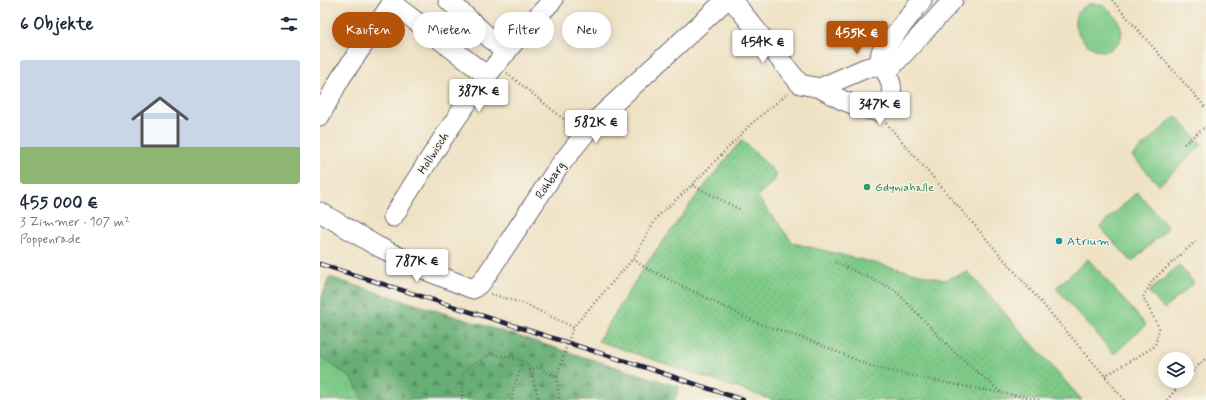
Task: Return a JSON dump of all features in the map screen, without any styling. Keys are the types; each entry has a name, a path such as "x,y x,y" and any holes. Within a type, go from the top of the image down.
{"street":[{"path":"448,0 496,64"},
{"name":"Hollwisch","path":"393,217 437,146 496,64 553,0"},
{"name":"Röhbarg","path":"473,289 482,282 557,169 595,121 726,0"},
{"path":"732,0 800,84 820,88 842,100 875,111 886,104 891,93 891,81 883,69 881,52 922,0"},
{"path":"820,88 866,68 883,69 954,0"},
{"path":"320,116 340,79 393,2 496,64"},
{"path":"320,212 374,245 432,273 473,289"}],"path":[{"path":"1112,0 1206,108"},
{"path":"496,64 584,135"},
{"path":"559,400 557,376 573,327 633,259 656,217 692,185 750,124 800,84"},
{"path":"875,111 1105,376 1124,400"},
{"path":"1184,144 1206,126"},
{"path":"692,185 739,209"},
{"path":"1105,376 1155,346 1159,328 1144,297 1153,280 1197,240"},
{"path":"633,259 644,267 757,323 809,340 873,367 941,382 1040,400"},
{"path":"835,262 895,290 956,353 1002,393"},
{"path":"473,289 525,304 573,327"},
{"path":"462,400 464,371 490,354 523,362 528,367 540,400"},
{"path":"1194,370 1206,358"},
{"path":"512,400 514,387 523,362"},
{"path":"529,370 540,367 548,373 557,376"},
{"path":"1167,400 1177,388"}],"green space":[{"path":"1090,4 1105,7 1114,15 1120,25 1120,41 1116,46 1107,51 1098,50 1089,45 1081,38 1076,29 1075,19 1079,11"},
{"path":"1176,116 1202,145 1159,185 1132,156"},
{"path":"742,140 777,174 774,181 757,196 793,243 944,280 968,272 1082,400 773,400 598,341 644,267 692,202"},
{"path":"1137,192 1169,227 1132,262 1100,227"},
{"path":"1088,259 1146,325 1114,354 1056,288"},
{"path":"1179,265 1194,283 1164,309 1149,292"},
{"path":"329,277 680,387 675,400 363,400 352,379 320,357 320,303"},
{"path":"320,357 352,379 363,400 320,400"}],"railway":[{"path":"320,264 743,400"}],"place":[{"name":"Gdyniahalle","path":"867,187"},
{"name":"Atrium","path":"1059,241"}]}
